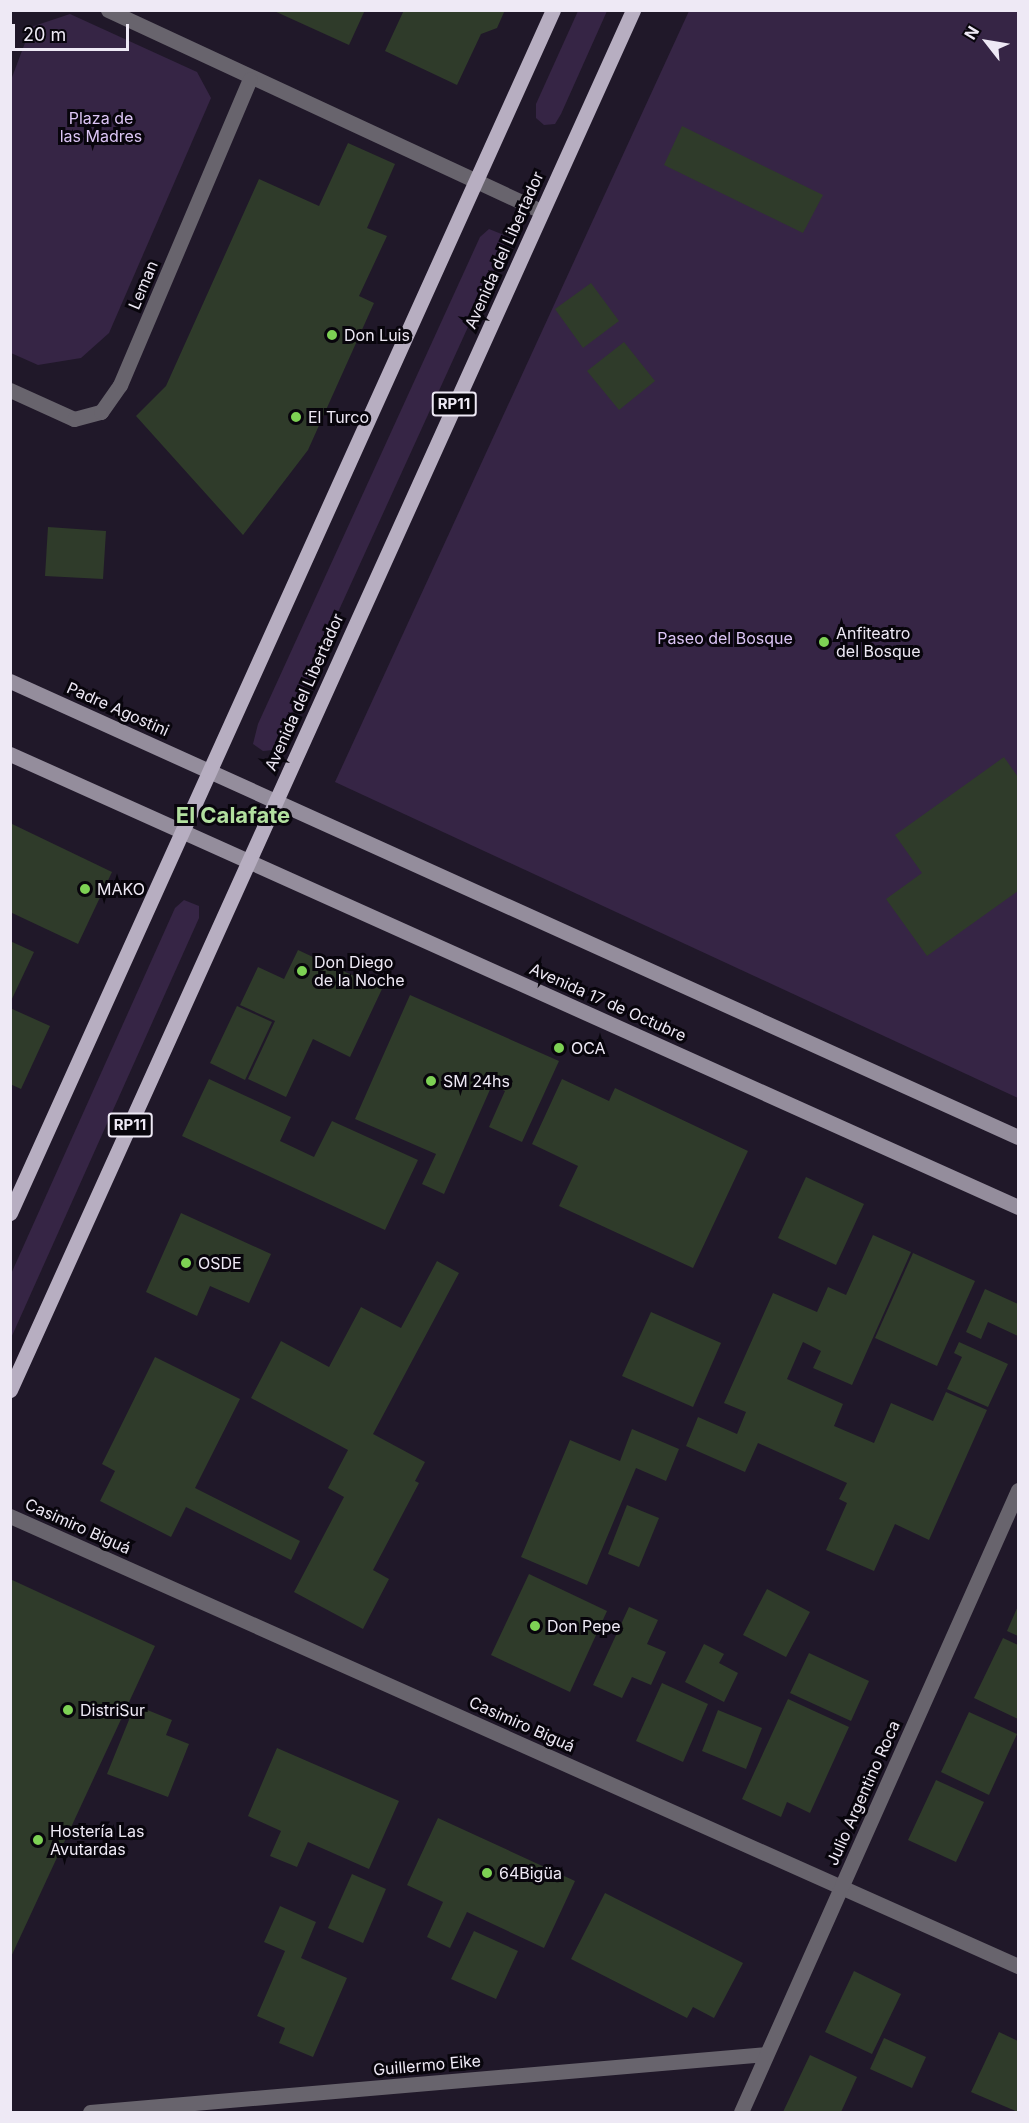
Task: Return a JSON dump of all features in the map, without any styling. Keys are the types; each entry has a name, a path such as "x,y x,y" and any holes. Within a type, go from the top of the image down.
{"main road":[{"path":"10,1213 553,10"},
{"name":"Avenida del Libertador","path":"10,1390 633,10"},
{"name":"Padre Agostini","path":"10,681 210,770"},
{"path":"10,754 183,831"},
{"path":"210,770 1018,1137"},
{"name":"Avenida 17 de Octubre","path":"183,831 1018,1207"}],"street":[{"path":"108,10 250,79 477,179 542,211"},
{"name":"Leman","path":"10,390 74,419 101,412 120,385 250,79"},
{"name":"Julio Argentino Roca","path":"741,2112 1018,1490"},
{"name":"Casimiro Biguá","path":"10,1516 1018,1966"},
{"name":"Guillermo Eike","path":"90,2112 766,2054"}],"green space":[{"path":"578,11 607,11 561,114 555,124 544,125 536,118 536,104"},
{"name":"Paseo del Bosque","path":"689,11 1018,11 1018,1098 335,782"},
{"name":"Plaza de las Madres","path":"70,14 197,72 211,98 109,333 81,358 38,365 11,353 11,80 31,27"},
{"path":"489,229 504,235 504,248 282,735 273,750 263,751 253,744 258,724 480,237"},
{"path":"184,900 199,906 199,918 11,1338 11,1274 175,908"}],"building":[{"path":"272,10 365,10 349,45"},
{"path":"404,10 505,10 497,28 481,34 457,85 385,51"},
{"path":"682,126 823,195 803,233 664,165"},
{"path":"348,143 395,164 367,228 387,236 359,296 374,303 308,450 243,535 136,416 166,386 259,179 319,206"},
{"path":"591,283 619,321 583,348 555,309"},
{"path":"624,342 655,381 619,410 587,371"},
{"path":"48,527 106,531 103,579 45,576"},
{"path":"1004,757 1018,777 1018,891 927,956 886,899 922,873 895,835"},
{"path":"10,823 112,872 78,944 10,912"},
{"path":"10,941 34,952 10,1003"},
{"path":"298,950 382,989 350,1057 313,1039 286,1097 248,1079 275,1021 240,1005 258,967 284,979"},
{"path":"410,995 559,1061 522,1142 489,1127 505,1091 492,1085 444,1194 422,1184 436,1154 355,1119"},
{"path":"237,1006 272,1022 245,1080 210,1063"},
{"path":"10,1008 50,1026 21,1089 10,1084"},
{"path":"209,1079 291,1117 280,1141 314,1157 332,1121 418,1160 385,1230 182,1136"},
{"path":"562,1079 609,1101 615,1088 748,1151 693,1268 559,1206 578,1166 532,1144"},
{"path":"806,1177 864,1204 836,1265 778,1238"},
{"path":"181,1213 271,1254 249,1303 210,1286 197,1316 146,1292"},
{"path":"873,1235 911,1252 852,1385 813,1368 821,1351 803,1342 787,1379 843,1404 834,1426 874,1443 891,1403 933,1421 946,1392 987,1410 929,1540 895,1524 874,1571 826,1550 847,1503 839,1499 847,1483 758,1443 745,1472 686,1446 698,1417 737,1434 746,1412 724,1403 773,1293 817,1312 828,1287 846,1295"},
{"path":"913,1253 975,1281 937,1366 875,1338"},
{"path":"437,1261 459,1273 373,1434 425,1462 415,1481 419,1483 373,1570 389,1579 363,1629 294,1592 344,1497 328,1488 348,1450 251,1398 281,1341 329,1367 361,1307 401,1328"},
{"path":"985,1289 1018,1304 1018,1336 988,1322 981,1339 966,1332"},
{"path":"651,1312 721,1343 693,1407 622,1376"},
{"path":"959,1342 1008,1364 988,1407 947,1389 962,1357 954,1353"},
{"path":"155,1357 240,1399 195,1488 300,1541 291,1560 186,1507 171,1537 100,1501 115,1471 102,1464"},
{"path":"632,1429 679,1449 666,1481 636,1468 587,1585 521,1557 570,1440 620,1461"},
{"path":"627,1505 659,1518 639,1567 608,1554"},
{"path":"529,1574 607,1611 570,1692 491,1655"},
{"name":"DistriSur","path":"10,1579 155,1646 10,1959"},
{"path":"767,1589 810,1612 786,1657 743,1635"},
{"path":"1018,1606 1018,1636 1007,1631"},
{"path":"629,1607 658,1620 647,1644 666,1652 651,1685 632,1677 622,1698 593,1685"},
{"path":"1003,1638 1018,1645 1018,1719 974,1698"},
{"path":"704,1644 724,1654 719,1663 738,1673 724,1702 685,1682"},
{"path":"809,1653 869,1681 851,1721 790,1693"},
{"path":"662,1683 708,1704 683,1762 636,1741"},
{"path":"788,1699 849,1727 810,1813 787,1802 781,1817 742,1799"},
{"path":"135,1705 172,1720 166,1735 189,1744 168,1797 107,1774"},
{"path":"718,1710 762,1728 746,1769 702,1751"},
{"path":"969,1712 1017,1734 989,1795 941,1772"},
{"path":"277,1748 399,1801 369,1869 308,1842 297,1867 270,1856 281,1831 248,1816"},
{"path":"936,1780 984,1802 956,1862 908,1840"},
{"path":"438,1818 575,1881 544,1948 467,1912 450,1948 427,1937 443,1902 407,1885"},
{"path":"352,1874 386,1889 363,1943 328,1928"},
{"path":"605,1893 743,1963 714,2018 693,2007 687,2018 571,1959"},
{"path":"280,1906 316,1922 301,1958 347,1978 313,2057 279,2043 285,2028 257,2016 285,1951 264,1942"},
{"path":"474,1931 518,1951 496,1999 451,1979"},
{"path":"854,1971 901,1994 872,2054 825,2032"},
{"path":"999,2032 1018,2041 1018,2112 971,2092"},
{"path":"884,2038 926,2057 912,2088 870,2069"},
{"path":"810,2055 857,2077 841,2112 783,2112"}],"place":[{"name":"Don Luis","path":"332,335"},
{"name":"El Turco","path":"296,417"},
{"name":"Anfiteatro del Bosque","path":"824,642"},
{"name":"MAKO","path":"85,889"},
{"name":"Don Diego de la Noche","path":"302,971"},
{"name":"OCA","path":"559,1048"},
{"name":"SM 24hs","path":"431,1081"},
{"name":"OSDE","path":"186,1263"},
{"name":"Don Pepe","path":"535,1626"},
{"name":"DistriSur","path":"68,1710"},
{"name":"Hostería Las Avutardas","path":"38,1840"},
{"name":"64Bigüa","path":"487,1873"}],"district":[{"name":"El Calafate","path":"233,816"}]}
